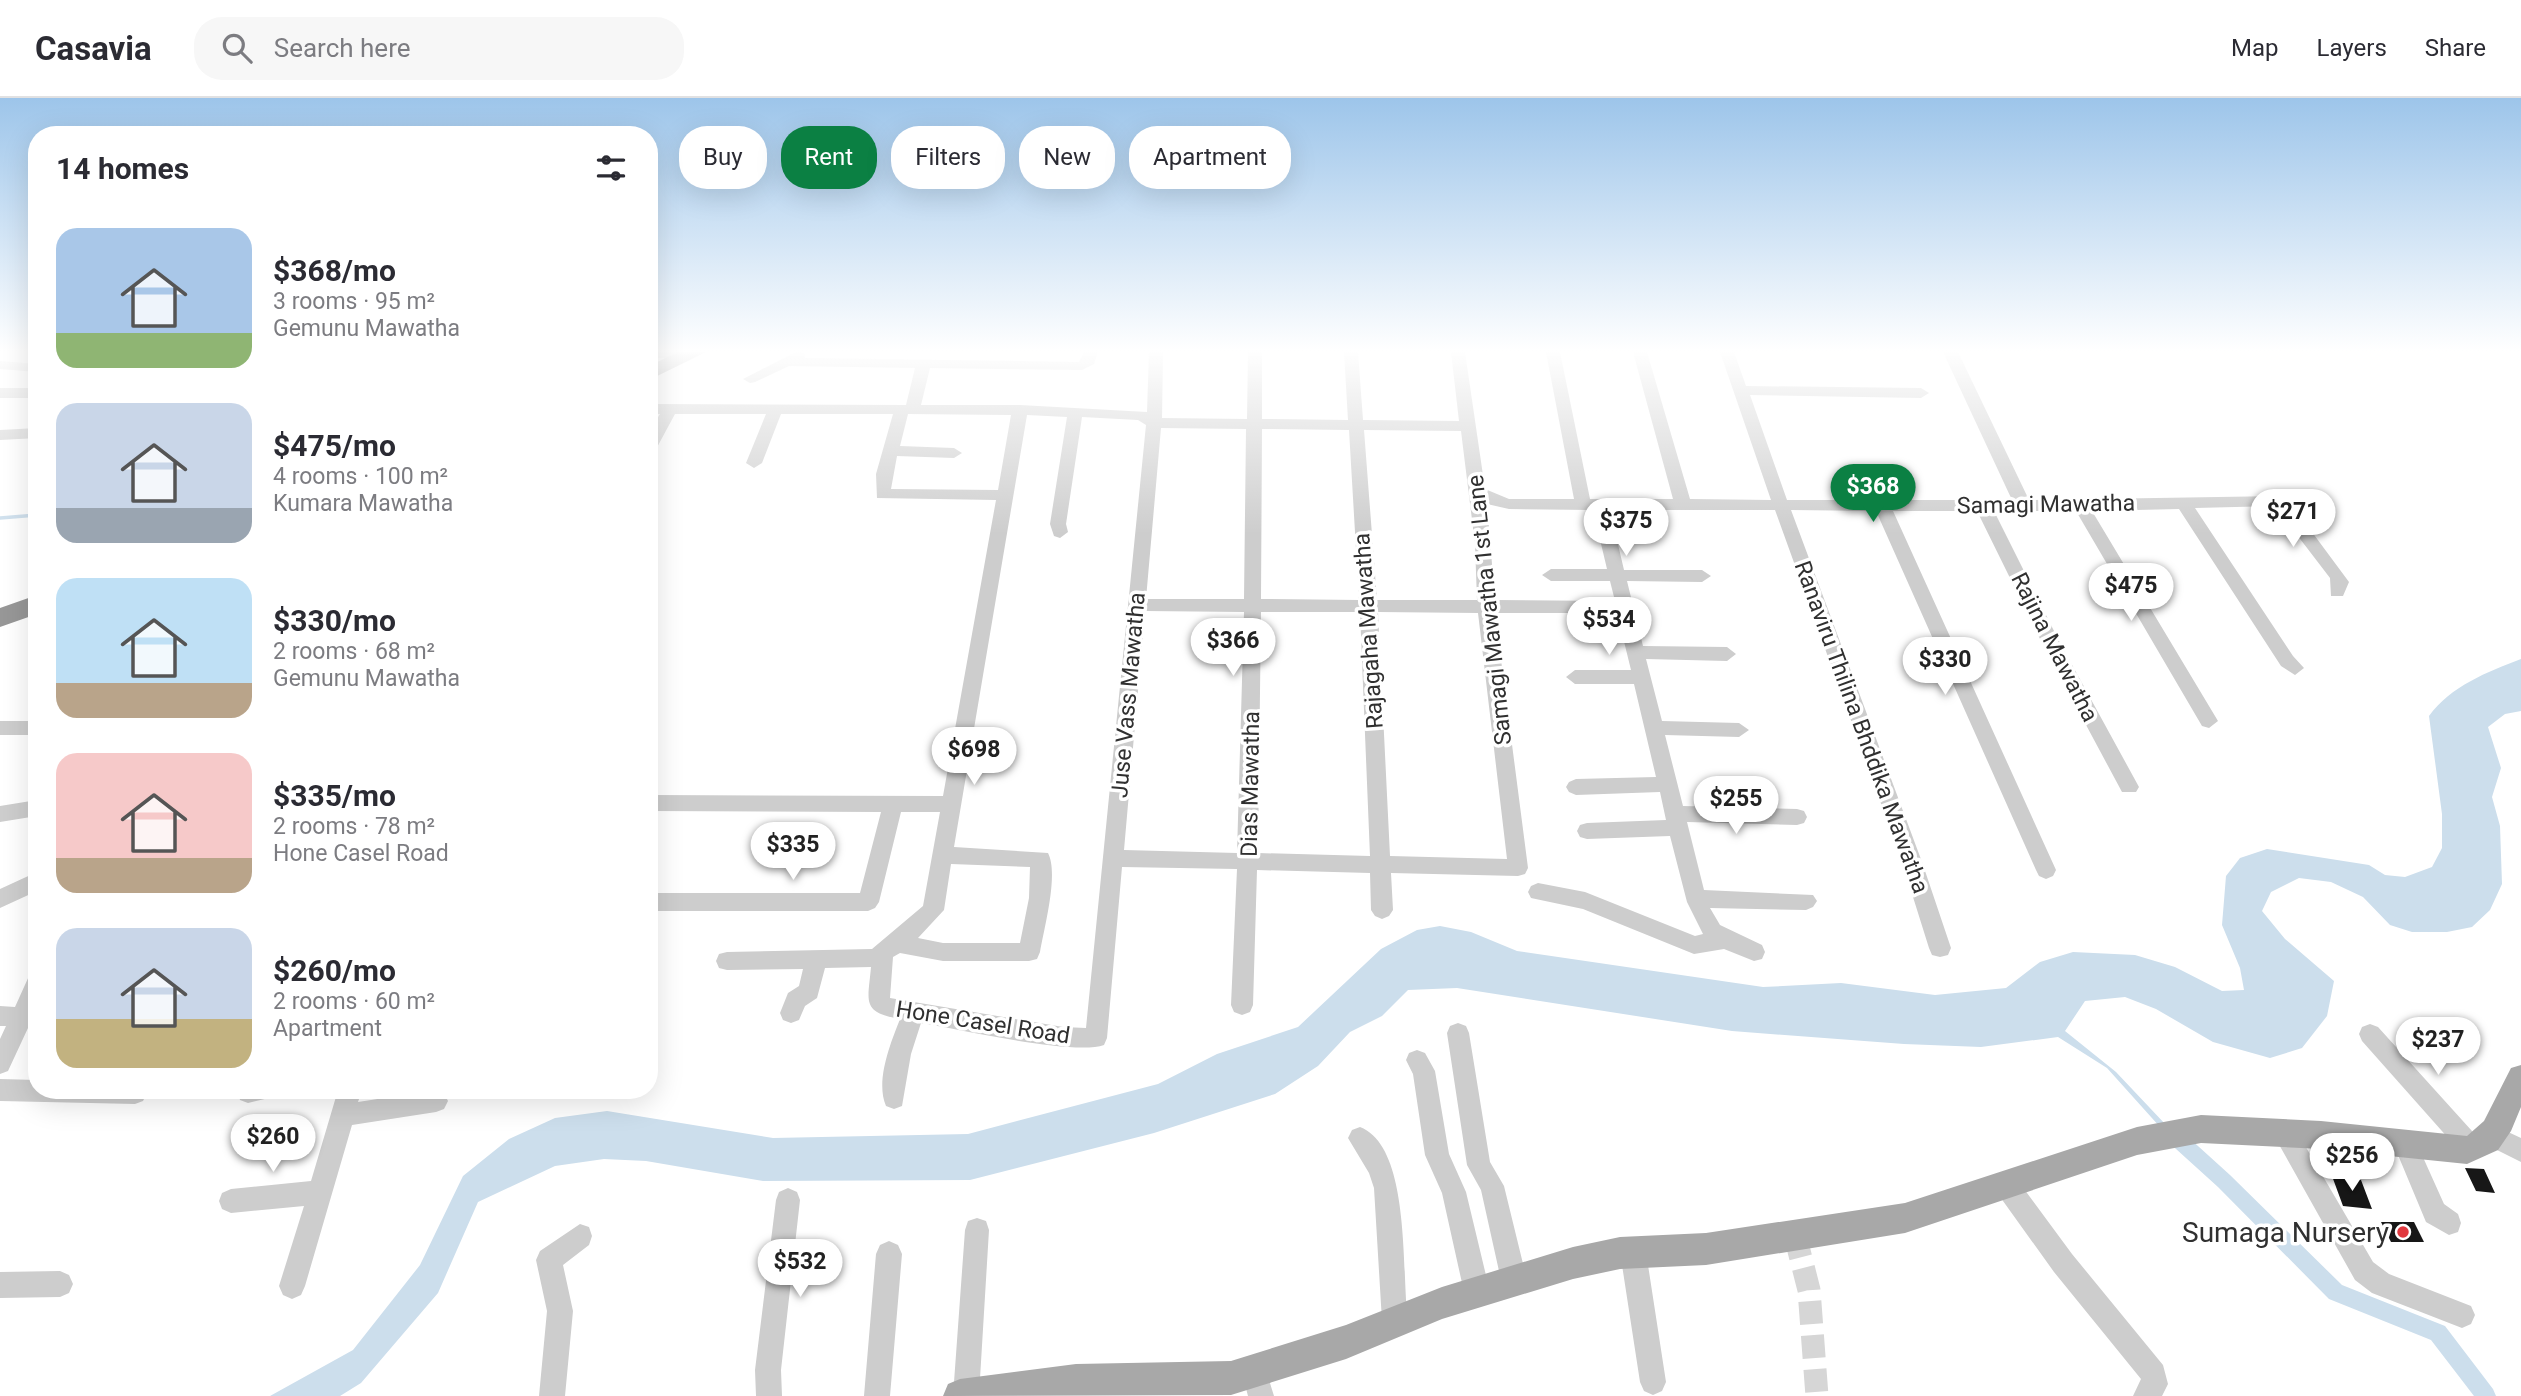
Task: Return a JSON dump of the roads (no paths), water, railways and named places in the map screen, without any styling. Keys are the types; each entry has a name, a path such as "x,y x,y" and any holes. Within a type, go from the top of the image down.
{"highway":[{"path":"0,618 28,607"}],"main road":[{"path":"963,1396 1076,1381 1231,1378 1258,1384 1395,1321 1514,1280 1573,1263 1633,1252 1706,1249 1905,1218 2137,1141 2169,1134 2201,1129 2404,1143 2483,1143 2521,1078"}],"street":[{"path":"658,431 668,413"},
{"path":"754,463 774,413"},
{"path":"906,413 891,451 883,494 1006,495"},
{"path":"727,961 876,958 933,910 1020,413"},
{"path":"1060,532 1058,524 1075,413"},
{"path":"1088,413 1141,415 1154,424 1467,426"},
{"name":"Juse Vass Mawatha","path":"1096,1038 1154,413"},
{"name":"Dias Mawatha","path":"1242,1005 1254,608 1252,413"},
{"name":"Rajagaha Mawatha","path":"1353,413 1373,656 1382,910"},
{"name":"Samagi Mawatha 1st Lane","path":"1380,863 1518,868 1486,608 1487,568 1465,413"},
{"path":"1568,413 1591,504 1617,577 1706,928 1724,940 1754,951"},
{"path":"1657,413 1683,505"},
{"name":"Ranaviru Thilina Bhddika Mawatha","path":"1747,413 1940,948"},
{"path":"1979,413 2023,506"},
{"path":"0,435 28,433"},
{"path":"891,451 954,453"},
{"name":"Samagi Mawatha","path":"1478,492 1492,500 1509,504 2081,506 2280,501 2337,576 2340,582 2337,592"},
{"path":"2183,503 2287,661 2295,668"},
{"path":"1882,505 2046,870"},
{"name":"Rajina Mawatha","path":"1983,506 2050,641 2129,787"},
{"path":"2081,506 2209,721"},
{"path":"1550,575 1702,576"},
{"path":"1135,605 1254,608 1625,607"},
{"path":"1636,652 1727,654"},
{"path":"1575,677 1642,677"},
{"path":"0,728 28,728"},
{"path":"1655,728 1739,730"},
{"path":"1576,787 1668,784"},
{"path":"658,803 951,804"},
{"path":"658,902 868,902 893,805"},
{"path":"0,814 28,809"},
{"path":"1587,831 1677,821 1797,817"},
{"path":"890,948 943,952 1028,952 1039,898 1041,859 942,855"},
{"path":"1112,858 1380,863"},
{"path":"0,899 28,885"},
{"path":"1538,892 1585,901 1694,944 1724,940"},
{"path":"1697,899 1805,901"},
{"name":"Hone Casel Road","path":"890,948 879,1002 882,1006 1063,1037 1096,1038"},
{"path":"791,1013 796,1000 809,991 816,960"},
{"path":"0,1064 28,1001"},
{"path":"894,1098 895,1073 904,1036 914,1012"},
{"path":"1458,1033 1479,1165 1492,1186 1514,1280"},
{"path":"2370,1034 2483,1143 2521,1151"},
{"path":"1417,1060 1424,1071 1437,1154 1454,1192 1478,1292"},
{"path":"0,1090 28,1091"},
{"path":"292,1286 347,1099"},
{"path":"343,1115 436,1101"},
{"path":"2285,1133 2364,1271 2381,1284 2462,1315"},
{"path":"1360,1138 1380,1170 1390,1213 1390,1294 1395,1321"},
{"path":"2404,1143 2424,1195 2435,1213 2449,1223"},
{"path":"2007,1186 2063,1264 2154,1374 2155,1384 2146,1396"},
{"path":"232,1201 320,1192"},
{"path":"769,1396 768,1370 788,1200"},
{"path":"963,1396 977,1230"},
{"path":"552,1396 559,1311 549,1260 580,1236"},
{"path":"1633,1252 1653,1382"},
{"path":"877,1396 886,1315 889,1254"},
{"path":"0,1285 60,1284"}],"water":[{"path":"2521,659 2521,711 2505,714 2488,727 2501,768 2492,797 2500,826 2502,884 2490,910 2472,927 2447,932 2412,932 2390,925 2363,897 2331,882 2299,878 2271,892 2262,911 2285,939 2334,981 2327,1016 2302,1048 2270,1058 2213,1042 2156,1009 2125,997 2085,1001 2065,1031 2116,1072 2166,1125 2160,1127 2107,1068 2058,1037 1981,1047 1904,1044 1732,1031 1457,988 1408,990 1382,1016 1350,1032 1318,1066 1275,1094 1154,1133 970,1180 763,1181 646,1161 604,1159 555,1166 478,1202 438,1293 361,1383 340,1396 270,1396 353,1350 420,1265 463,1176 509,1139 555,1118 607,1111 773,1138 968,1134 1158,1084 1217,1054 1298,1027 1381,949 1417,930 1440,926 1471,932 1517,951 1763,987 1841,983 1935,995 2006,988 2040,962 2073,952 2135,955 2175,967 2222,991 2244,990 2240,968 2222,925 2226,876 2240,858 2267,849 2369,865 2385,875 2405,877 2432,867 2442,848 2442,814 2429,716 2459,688"}],"waterway":[{"path":"0,518 28,516"},
{"path":"2171,1133 2224,1181 2336,1292 2438,1333 2486,1396"}],"tunnel":[{"path":"1795,1235 1809,1290 1817,1396"}],"place":[{"name":"Sumaga Nursery","path":"2403,1232"}]}
